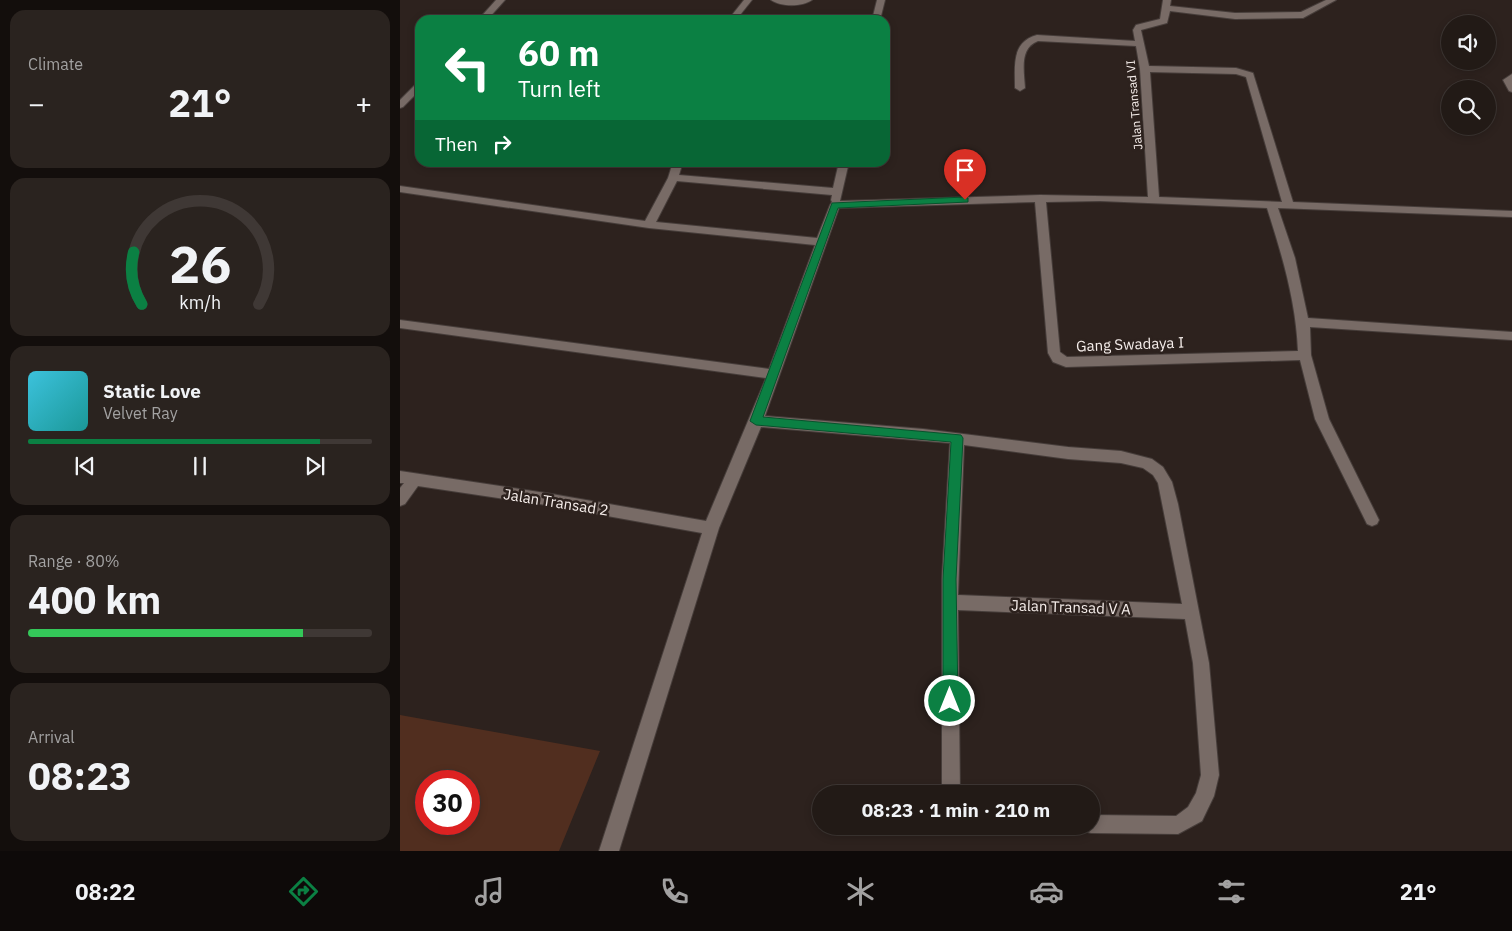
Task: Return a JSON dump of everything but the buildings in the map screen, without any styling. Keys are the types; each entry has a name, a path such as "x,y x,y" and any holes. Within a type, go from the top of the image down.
{"street":[{"path":"487,15 501,0"},
{"path":"736,15 748,0"},
{"path":"775,0 800,3 808,0"},
{"path":"877,15 881,0"},
{"path":"1166,4 1235,16 1303,16 1332,0"},
{"name":"Jalan Transad VI","path":"1154,199 1145,69 1137,30 1138,27 1164,21 1166,4"},
{"path":"1020,88 1021,53 1024,44 1029,40 1037,38 1140,44"},
{"path":"1145,69 1236,71 1250,75 1290,206"},
{"path":"1512,77 1508,80 1512,89"},
{"path":"401,102 415,89"},
{"path":"649,225 676,167"},
{"path":"609,851 711,528 774,374 835,205 843,167"},
{"path":"672,178 837,192"},
{"path":"400,190 649,225 821,242"},
{"path":"835,205 1040,198 1154,199 1512,214"},
{"name":"Gang Swadaya I","path":"1040,198 1054,353 1058,360 1066,362 1305,355"},
{"path":"1272,205 1290,258 1303,322 1305,355 1322,419 1372,520"},
{"path":"1303,322 1512,336"},
{"path":"400,324 774,374"},
{"path":"756,421 957,438 1121,457 1147,463 1158,471 1165,482 1177,533 1201,663 1210,775 1205,796 1195,814 1178,825 1100,824"},
{"path":"951,785 950,602 957,438"},
{"path":"400,500 407,478"},
{"name":"Jalan Transad 2","path":"407,478 546,499 711,528"},
{"name":"Jalan Transad V A","path":"950,602 1192,612"}],"shaded area":[{"path":"400,715 600,751 559,851 400,851"}],"route":[{"path":"950,701 950,579 957,438 836,426 756,421 835,205 965,200"}]}
